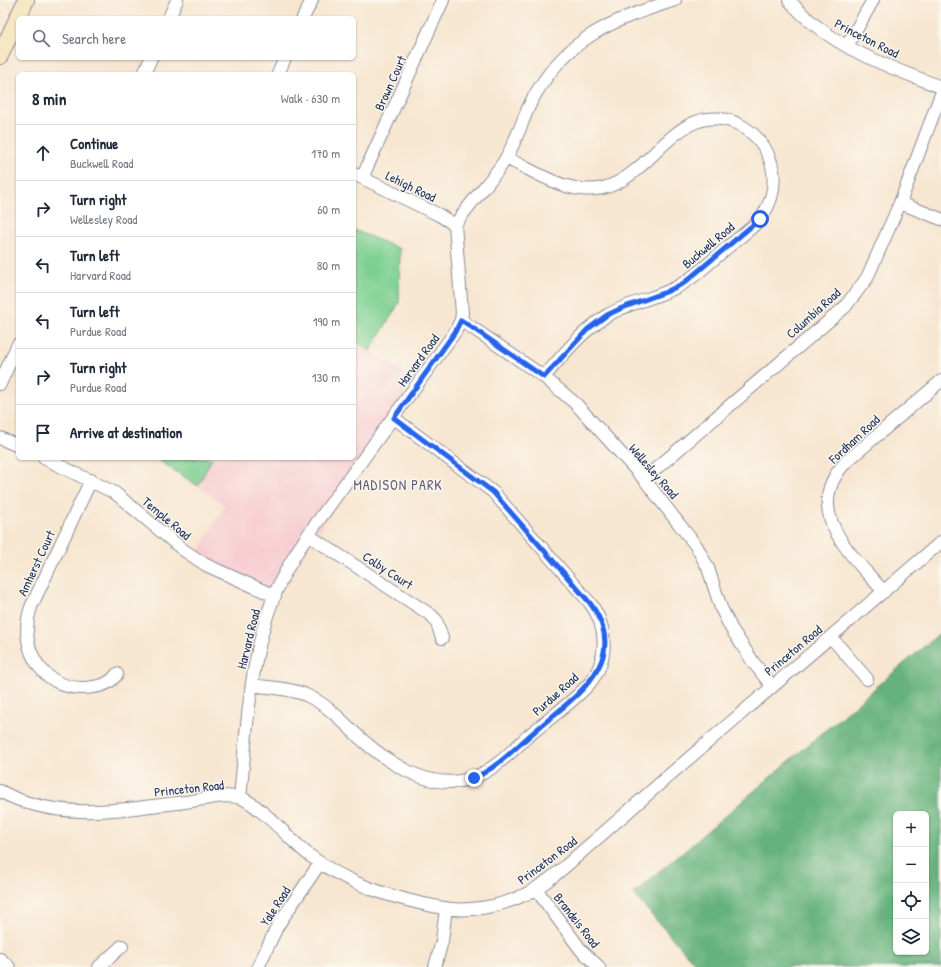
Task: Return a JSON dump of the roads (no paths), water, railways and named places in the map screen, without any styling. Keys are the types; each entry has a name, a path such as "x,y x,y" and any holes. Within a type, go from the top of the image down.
{"street":[{"path":"19,16 26,0"},
{"path":"170,16 177,0"},
{"path":"304,16 312,0"},
{"name":"Brown Court","path":"358,176 443,0"},
{"path":"455,225 506,158 533,99 550,72 562,58 581,41 602,28 648,4 675,0"},
{"name":"Princeton Road","path":"789,0 812,24 847,46 870,59 941,87"},
{"path":"847,46 873,0"},
{"path":"0,56 16,22"},
{"path":"145,72 150,60"},
{"path":"279,72 284,60"},
{"name":"Columbia Road","path":"644,479 845,307 867,278 900,203 941,94"},
{"name":"Buckwell Road","path":"506,158 562,185 581,190 602,188 612,186 626,178 686,126 705,119 715,119 733,122 751,132 767,152 773,169 774,184 768,206 754,225 684,283 666,292 622,308 597,322 579,336 544,377"},
{"name":"Lehigh Road","path":"358,176 432,211 455,225"},
{"path":"900,203 941,219"},
{"name":"Harvard Road","path":"240,798 252,686 262,635 275,596 287,569 308,535 394,418 455,332 461,320 462,295 455,225"},
{"name":"Wellesley Road","path":"461,320 544,377 588,417 644,479 686,530 701,553 731,628 753,662 772,686"},
{"path":"0,384 16,348"},
{"name":"Fordham Road","path":"884,592 834,532 828,508 830,489 835,476 847,461 941,381"},
{"name":"Purdue Road","path":"252,686 286,690 307,696 326,707 376,752 390,762 426,778 454,782 474,778 495,764 585,688 598,670 602,658 604,636 601,622 590,603 493,492 394,418"},
{"path":"0,438 16,445"},
{"name":"Temple Road","path":"48,460 91,480 124,500 195,558 220,572 275,596"},
{"name":"Amherst Court","path":"91,480 31,607 27,620 27,636 30,650 39,667 48,677 61,684 75,688 98,687 110,682 117,674"},
{"name":"Colby Court","path":"308,535 431,615 436,620 442,638"},
{"name":"Princeton Road","path":"0,791 11,798 39,807 78,812 103,812 220,798 240,798 259,811 320,863 346,878 370,889 446,908 467,910 488,907 514,900 536,889 572,861 772,686 941,542"},
{"path":"831,637 867,679"},
{"name":"Yale Road","path":"258,967 278,925 320,863"},
{"name":"Brandeis Road","path":"536,889 581,950 599,967"},
{"path":"435,967 442,941 446,908"},
{"path":"99,967 122,946"},
{"path":"0,960 9,967"}],"district":[{"name":"MADISON PARK","path":"398,484"}]}
